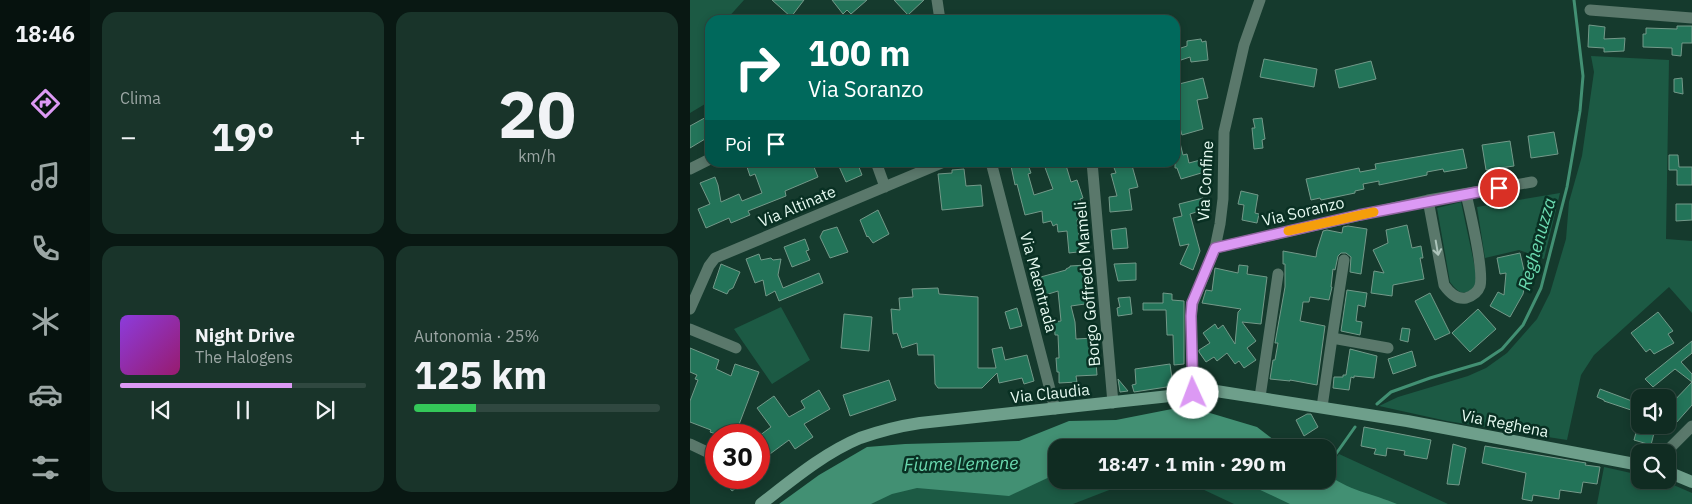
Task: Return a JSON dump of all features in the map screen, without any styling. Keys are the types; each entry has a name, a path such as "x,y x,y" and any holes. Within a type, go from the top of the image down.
{"street":[{"path":"937,0 939,15"},
{"name":"Via Confine","path":"1193,393 1192,303 1215,248 1224,199 1224,132 1244,45 1260,0"},
{"path":"1590,10 1692,18"},
{"path":"690,169 705,162"},
{"path":"878,167 885,187"},
{"name":"Via Altinate","path":"690,310 709,266 715,258 932,167"},
{"name":"Via Maentrada","path":"992,167 1055,409"},
{"name":"Borgo Goffredo Mameli","path":"1092,167 1114,403"},
{"name":"Via Soranzo","path":"1215,248 1428,200 1532,182"},
{"path":"1428,200 1444,285 1449,292 1458,298 1466,298 1480,287 1481,276 1466,194"},
{"path":"1322,407 1344,260"},
{"path":"1260,397 1278,274"},
{"path":"690,329 736,348"},
{"path":"1332,338 1388,348"},
{"name":"Via Claudia","path":"761,504 826,456 846,445 876,432 920,423 1216,391 1363,414"},
{"name":"Via Reghena","path":"1363,414 1631,463"},
{"path":"1674,444 1692,426"},
{"path":"690,444 705,451"},
{"path":"1676,475 1692,482"}],"shaded area":[{"path":"690,0 744,0 730,15 705,15 705,104 690,113"},
{"path":"1591,56 1669,60 1666,239 1692,241 1692,313 1669,287 1594,355 1581,375 1567,440 1447,421 1379,406 1398,397 1468,376 1486,368 1507,353 1537,319 1550,293 1566,239 1569,202 1582,156 1594,72"},
{"path":"1560,193 1544,259 1519,250 1485,258 1477,207"},
{"path":"1461,202 1477,277 1477,286 1465,293 1457,290 1450,282 1437,208"},
{"path":"781,307 810,360 772,384 734,329"},
{"path":"1048,450 1048,489 1112,489 1073,504 809,504"},
{"path":"1339,454 1448,504 1234,504 1202,489 1336,489 1336,457"},
{"path":"1604,467 1631,473 1631,489 1676,489 1676,486 1692,493 1692,504 1597,504"}],"water":[{"name":"Fiume Lemene","path":"1177,408 1210,413 1257,427 1273,439 1048,439 1048,478 1009,496 917,488 892,494 871,504 779,504 819,475 867,447 1019,441 1069,421 1116,420"},
{"path":"1336,480 1351,488 1397,504 1290,504 1258,489 1336,489"}],"building":[{"path":"772,0 804,0 793,15 789,15"},
{"path":"832,0 867,0 851,14 847,10 843,14"},
{"path":"894,0 924,0 908,15"},
{"path":"1589,25 1605,27 1604,39 1625,38 1624,51 1604,52 1604,48 1588,47"},
{"path":"1677,26 1692,26 1692,43 1682,43 1681,56 1672,55 1672,48 1643,47 1643,34 1646,34 1646,28 1677,29"},
{"path":"1201,39 1202,42 1206,41 1208,60 1191,62 1190,57 1180,60 1180,48 1187,46 1187,41"},
{"path":"1264,59 1317,69 1314,87 1260,77"},
{"path":"1371,61 1376,79 1339,88 1335,70"},
{"path":"1203,78 1208,98 1197,100 1203,129 1182,135 1180,128 1180,84"},
{"path":"1682,78 1683,94 1674,92 1674,79"},
{"path":"705,118 705,139 690,148 690,126"},
{"path":"1262,118 1265,139 1262,140 1263,148 1254,149 1252,128 1255,128 1253,119"},
{"path":"1554,132 1558,154 1531,158 1528,136"},
{"path":"1510,141 1514,166 1486,170 1482,145"},
{"path":"1180,143 1183,155 1187,154 1189,163 1204,159 1208,171 1181,179 1177,168 1175,168 1180,167"},
{"path":"1463,149 1467,168 1444,172 1443,169 1427,172 1427,175 1379,185 1379,181 1363,184 1364,189 1355,191 1355,193 1321,200 1320,198 1311,200 1306,179 1359,168 1360,172 1376,169 1375,164"},
{"path":"1669,155 1678,155 1679,167 1692,167 1692,185 1677,185 1677,170 1669,170"},
{"path":"747,167 814,167 818,177 785,191 786,196 748,211 750,215 731,223 729,218 706,228 698,209 710,204 700,183 715,177 721,202 739,194 742,201 762,193 755,174 750,176"},
{"path":"839,167 859,167 862,175 846,182"},
{"path":"1011,167 1029,167 1031,173 1028,174 1034,195 1053,189 1045,167 1066,167 1071,182 1077,180 1083,198 1080,199 1087,217 1077,220 1079,236 1085,235 1086,251 1069,253 1067,231 1058,232 1057,224 1053,226 1051,221 1043,223 1042,211 1025,215 1017,184 1015,185"},
{"path":"1114,167 1132,167 1138,187 1129,189 1132,210 1110,212 1109,197 1117,196 1111,174 1116,173"},
{"path":"964,169 966,186 981,185 983,206 942,210 938,174 952,173 952,170"},
{"path":"1241,191 1258,195 1255,213 1259,214 1257,223 1242,220 1244,205 1238,204"},
{"path":"1203,198 1206,209 1190,214 1200,251 1193,270 1180,264 1189,244 1180,246 1173,218 1182,216 1179,204"},
{"path":"1676,204 1692,204 1692,220 1676,221"},
{"path":"878,210 889,234 873,243 867,237 860,220"},
{"path":"1407,225 1412,248 1421,246 1423,258 1420,258 1424,279 1393,285 1392,296 1371,293 1374,271 1384,273 1373,250 1388,243 1386,230"},
{"path":"837,227 848,252 830,258 820,237 823,231"},
{"path":"1343,227 1367,229 1361,274 1350,272 1351,257 1346,253 1341,253 1338,256 1335,270 1333,269 1329,300 1310,297 1309,302 1303,302 1300,321 1325,326 1317,385 1290,380 1270,379 1278,343 1275,343 1285,287 1283,251 1316,257 1323,231 1342,233"},
{"path":"1126,228 1128,248 1113,249 1111,230"},
{"path":"805,239 809,250 806,251 810,260 792,267 784,247"},
{"path":"1520,253 1526,279 1523,294 1510,317 1490,306 1498,292 1504,295 1506,273 1500,274 1497,258"},
{"path":"759,254 761,260 781,259 778,275 783,288 819,273 823,283 779,301 775,291 766,296 763,280 755,283 746,259"},
{"path":"1136,263 1136,280 1118,281 1114,264"},
{"path":"721,264 740,272 733,288 727,294 713,288"},
{"path":"1086,265 1092,282 1088,283 1092,303 1071,306 1075,322 1076,339 1094,338 1097,375 1076,376 1077,382 1059,383 1056,358 1059,358 1058,335 1055,335 1054,322 1061,321 1058,291 1042,296 1037,278 1066,270 1070,266"},
{"path":"1239,265 1248,266 1247,274 1267,277 1261,324 1242,322 1256,341 1247,348 1256,360 1244,368 1239,361 1235,364 1227,353 1217,361 1214,357 1206,362 1199,352 1199,350 1210,343 1203,333 1215,324 1218,329 1223,325 1235,344 1238,312 1241,309 1202,303 1206,290 1212,291 1215,268 1238,273"},
{"path":"938,288 939,294 978,297 978,368 996,368 992,349 1002,347 1005,360 1027,355 1034,381 1024,384 1022,378 999,383 997,373 982,388 938,388 935,384 934,355 918,355 917,343 902,348 897,333 893,334 891,309 900,310 899,298 913,297 912,289"},
{"path":"1347,290 1367,293 1365,307 1358,305 1356,321 1362,322 1360,335 1341,331"},
{"path":"1163,293 1172,294 1172,300 1184,301 1184,364 1174,365 1173,335 1167,335 1166,310 1143,310 1143,303 1163,303"},
{"path":"1430,293 1450,333 1435,340 1415,301"},
{"path":"1130,297 1132,314 1118,316 1117,308 1120,307 1118,298"},
{"path":"1017,308 1022,326 1010,329 1005,312"},
{"path":"1478,309 1496,329 1470,352 1452,333"},
{"path":"1658,312 1673,331 1668,334 1674,343 1654,354 1650,349 1646,352 1631,333"},
{"path":"844,314 872,317 869,351 841,348"},
{"path":"1402,328 1410,329 1408,342 1400,340"},
{"path":"1692,341 1692,353 1681,362 1692,374 1692,382 1675,369 1653,387 1645,379"},
{"path":"690,348 719,360 716,369 731,376 735,364 759,372 739,424 705,424 705,428 690,422 690,401 698,380 695,379 697,375 690,372"},
{"path":"1350,349 1377,356 1374,378 1354,376 1354,378 1351,377 1349,390 1333,388 1334,377 1346,375"},
{"path":"1412,351 1416,366 1393,374 1388,359"},
{"path":"1170,364 1173,386 1134,392 1132,385 1136,384 1135,369"},
{"path":"1118,379 1128,391 1120,392"},
{"path":"889,380 896,400 850,416 843,395"},
{"path":"1692,382 1692,405 1676,423 1676,399"},
{"path":"1600,389 1631,401 1631,410 1604,401 1597,397"},
{"path":"819,390 830,409 804,424 813,437 795,449 789,440 770,454 771,427 757,408 774,396 789,417 805,408 801,401"},
{"path":"1311,414 1318,427 1304,436 1296,420"},
{"path":"1364,427 1431,440 1427,459 1404,455 1405,451 1387,448 1386,456 1374,454 1376,449 1361,446"},
{"path":"1636,434 1654,434 1651,444 1634,440"},
{"path":"1453,444 1466,448 1459,485 1447,484"},
{"path":"1485,446 1600,467 1597,484 1583,482 1581,493 1560,490 1559,499 1533,495 1532,501 1522,499 1526,473 1482,463"}],"waterway":[{"name":"Reghenuzza","path":"1377,404 1391,392 1481,363 1502,349 1523,325 1541,288 1567,187 1580,111 1583,76 1574,0"},
{"name":"Reghenuzza","path":"1336,454 1355,427"}],"slow traffic":[{"path":"1288,231 1374,212"}],"route":[{"path":"1193,393 1192,303 1215,248 1428,200 1499,188"}]}
